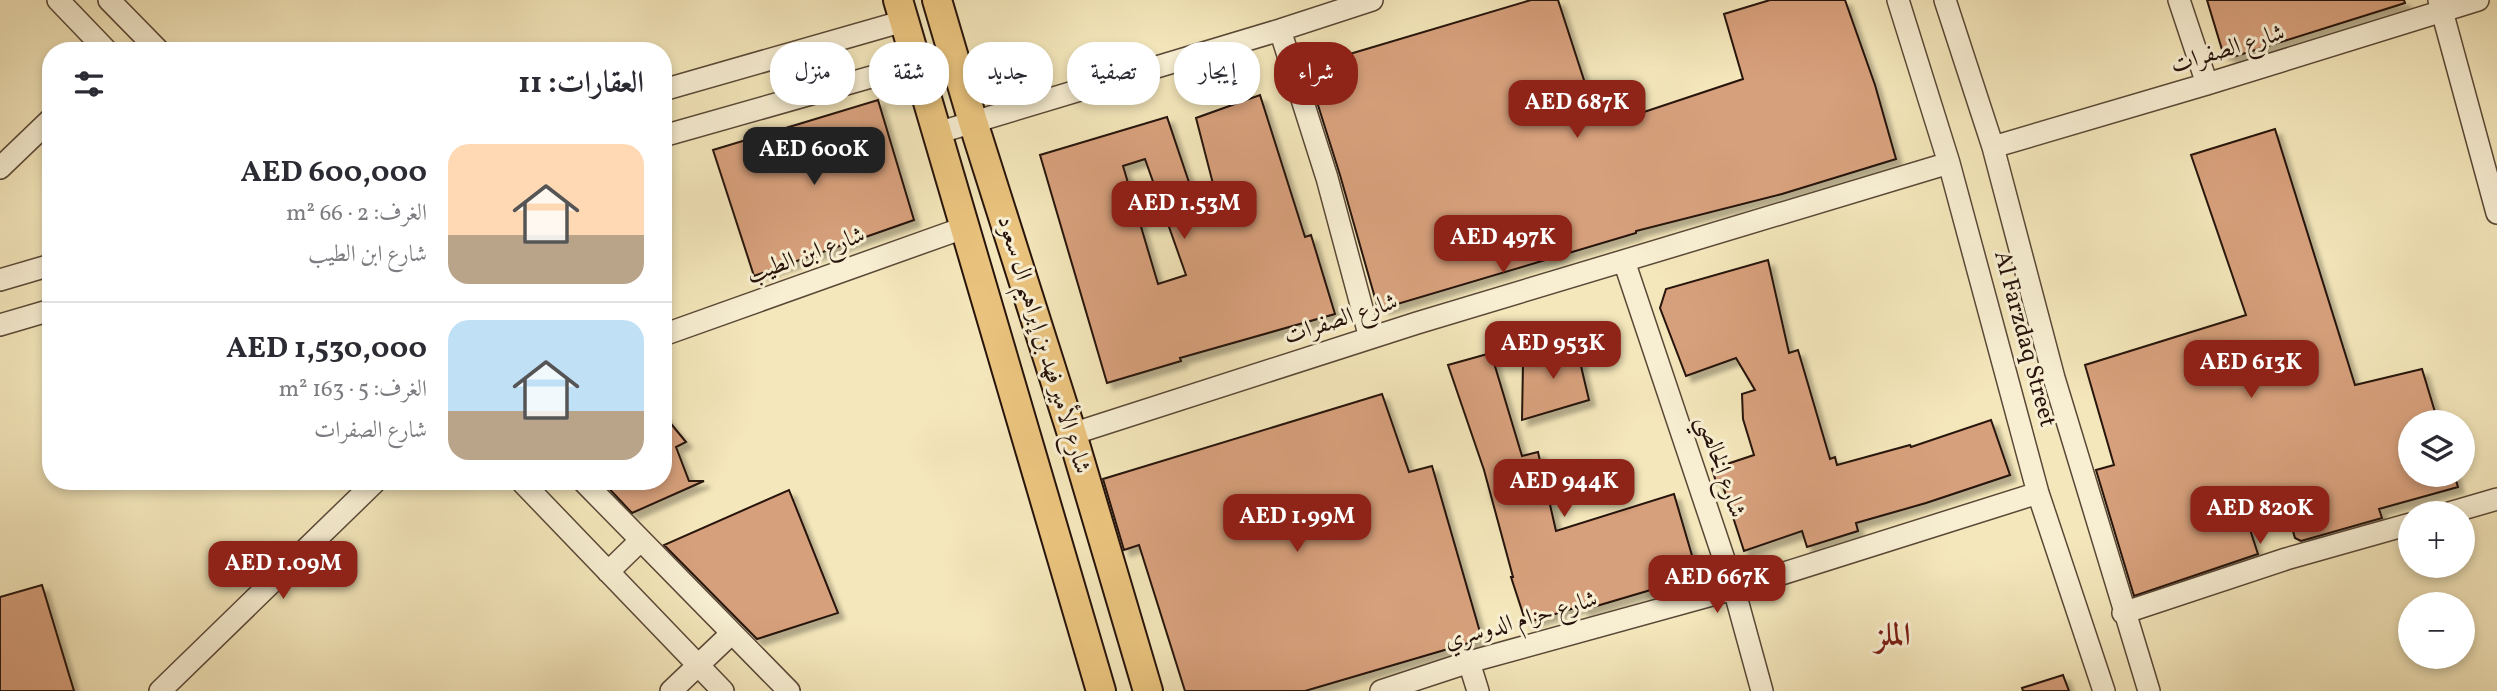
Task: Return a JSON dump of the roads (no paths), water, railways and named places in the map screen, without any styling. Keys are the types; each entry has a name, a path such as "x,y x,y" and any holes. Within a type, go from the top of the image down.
{"main road":[{"name":"شارع الأمير فهد بن إبراهيم ال سعود","path":"937,0 1072,434 1148,691"},
{"name":"شارع الأمير فهد بن إبراهيم ال سعود","path":"901,10 910,42"},
{"name":"شارع الأمير فهد بن إبراهيم ال سعود","path":"929,105 1101,691"}],"street":[{"path":"58,0 98,42"},
{"path":"109,0 150,42"},
{"path":"937,133 1372,0"},
{"name":"Al Farzdaq Street","path":"1898,0 1949,163 2038,493 2104,691"},
{"name":"Al Farzdaq Street","path":"1945,0 1993,147 2054,378 2123,613 2149,691"},
{"path":"2179,0 2207,84"},
{"name":"شارع الصفرات","path":"1993,147 2207,84 2441,5 2478,0"},
{"path":"2441,5 2497,213"},
{"path":"672,87 901,10"},
{"path":"1280,30 1327,178 1370,338"},
{"path":"672,133 869,78"},
{"path":"0,168 42,128"},
{"name":"شارع الصفرات","path":"1072,434 1370,338 1949,163"},
{"name":"شارع ابن الطيب","path":"672,332 966,227"},
{"name":"شارع الخالصي","path":"1624,261 1734,589 1762,691"},
{"path":"0,279 42,267"},
{"path":"0,325 42,313"},
{"path":"160,691 367,490"},
{"path":"530,490 723,691"},
{"path":"592,490 789,691"},
{"name":"شارع حزام الدوسري","path":"1381,691 1469,662 1734,589 2038,493"},
{"path":"2475,505 2497,499"},
{"path":"2123,613 2286,559 2398,527"},
{"path":"608,572 641,540"},
{"path":"671,691 732,633"},
{"path":"1469,662 1478,691"}],"district":[{"name":"الملز","path":"1893,637"}]}
